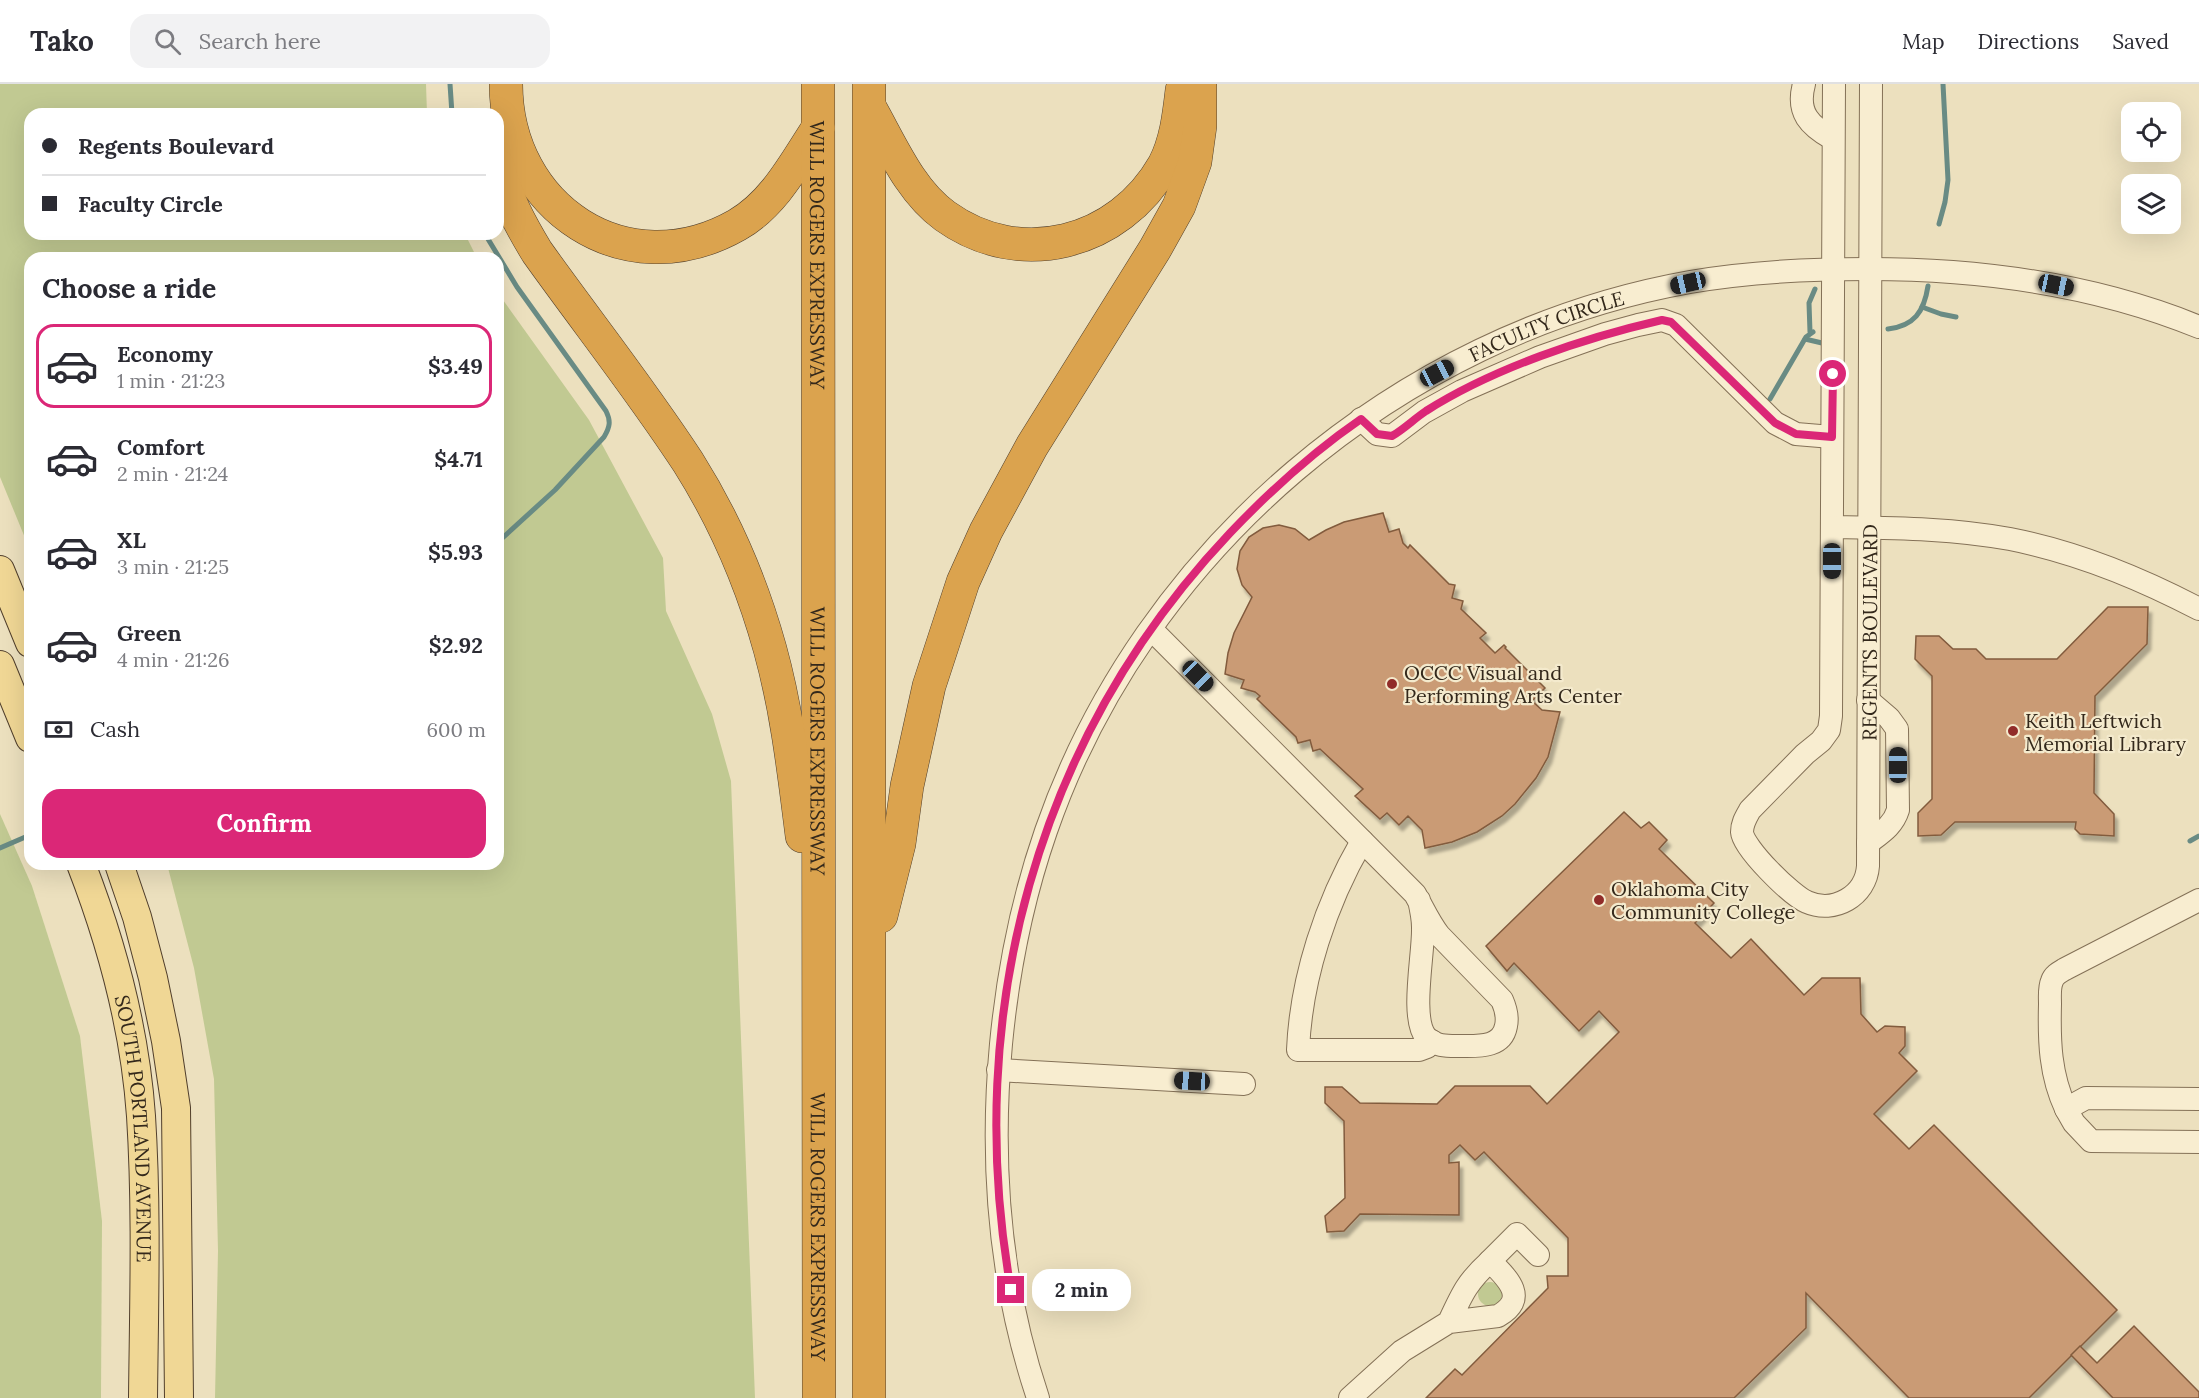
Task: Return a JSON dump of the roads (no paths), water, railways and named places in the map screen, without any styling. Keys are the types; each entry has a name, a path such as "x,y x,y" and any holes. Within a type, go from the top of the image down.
{"highway":[{"path":"488,84 490,108"},
{"path":"506,84 510,128 519,155 532,180 549,200 586,229 628,244 650,247 675,246 696,242 736,225 766,202 781,184 818,128"},
{"name":"WILL ROGERS EXPRESSWAY","path":"818,84 819,1398"},
{"path":"869,95 911,179 927,200 945,216 980,235 999,241 1039,245 1074,239 1105,225 1135,202 1151,185 1173,143 1180,114 1182,84"},
{"path":"869,965 899,844 907,786 929,686 963,582 991,522 1032,446 1155,249 1179,206 1194,162 1200,126 1200,84"},
{"path":"869,95 869,1398"},
{"path":"504,188 517,219 537,252 688,464 734,549 770,648 787,718 819,980"}],"main road":[{"path":"0,570 24,628"},
{"path":"0,665 24,723"},
{"name":"SOUTH PORTLAND AVENUE","path":"83,870 105,932 121,990 141,1114 143,1398"},
{"name":"SOUTH PORTLAND AVENUE","path":"121,870 137,917 153,978 166,1041 176,1108 179,1398"}],"street":[{"path":"1804,84 1803,109 1815,129 1833,129 1871,120"},
{"name":"REGENTS BOULEVARD","path":"1834,84 1831,716 1828,730 1821,741 1805,754 1750,810 1744,820 1742,832 1745,843 1752,852 1797,897 1809,903 1826,905 1840,904 1851,898 1859,891 1867,874 1871,84"},
{"name":"FACULTY CIRCLE","path":"1038,1398 1020,1334 1004,1246 997,1158 998,1070 1004,1008 1014,945 1028,885 1047,827 1090,727 1126,664 1194,572 1262,500 1335,437 1412,386 1451,365 1538,326 1584,309 1688,283 1765,273 1833,269 1978,273 2038,281 2145,307 2199,327"},
{"path":"1361,419 1377,434 1392,436 1424,412 1505,371 1605,334 1662,320 1671,322 1680,329 1775,423 1796,434 1832,437"},
{"path":"1832,527 1944,531 2011,539 2120,572 2163,590 2199,609"},
{"path":"1150,629 1419,900 1439,935 1502,1000 1507,1015 1505,1031 1497,1041 1490,1044 1447,1046 1425,1036 1419,1015 1423,927 1419,900"},
{"path":"1362,841 1341,881 1325,921 1310,971 1299,1029 1298,1050 1419,1050 1427,1047 1432,1041"},
{"path":"2199,900 2065,969 2052,979 2049,1026 2054,1079 2074,1123 2091,1141 2199,1142"},
{"path":"998,1070 1244,1084"},
{"path":"2066,1109 2086,1098 2199,1099"},
{"path":"1449,1322 1465,1287 1517,1234 1538,1255"},
{"path":"1350,1398 1402,1351 1449,1322 1498,1316 1510,1306 1513,1300 1512,1285 1490,1261"}],"waterway":[{"path":"450,84 452,108"},
{"path":"1939,224 1948,180 1943,84"},
{"path":"489,240 496,252"},
{"path":"504,265 609,418 609,427 604,437 555,490 504,537"},
{"path":"1888,329 1905,325 1916,316 1924,303 1928,286"},
{"path":"1810,332 1809,303 1815,289"},
{"path":"1922,307 1956,317"},
{"path":"1770,399 1806,337 1813,332"},
{"path":"1805,339 1822,343"},
{"path":"2190,841 2199,836"},
{"path":"0,848 24,838"}],"place":[{"name":"OCCC Visual and Performing Arts Center","path":"1392,684"},
{"name":"Keith Leftwich Memorial Library","path":"2013,731"},
{"name":"Oklahoma City Community College","path":"1599,900"}]}
